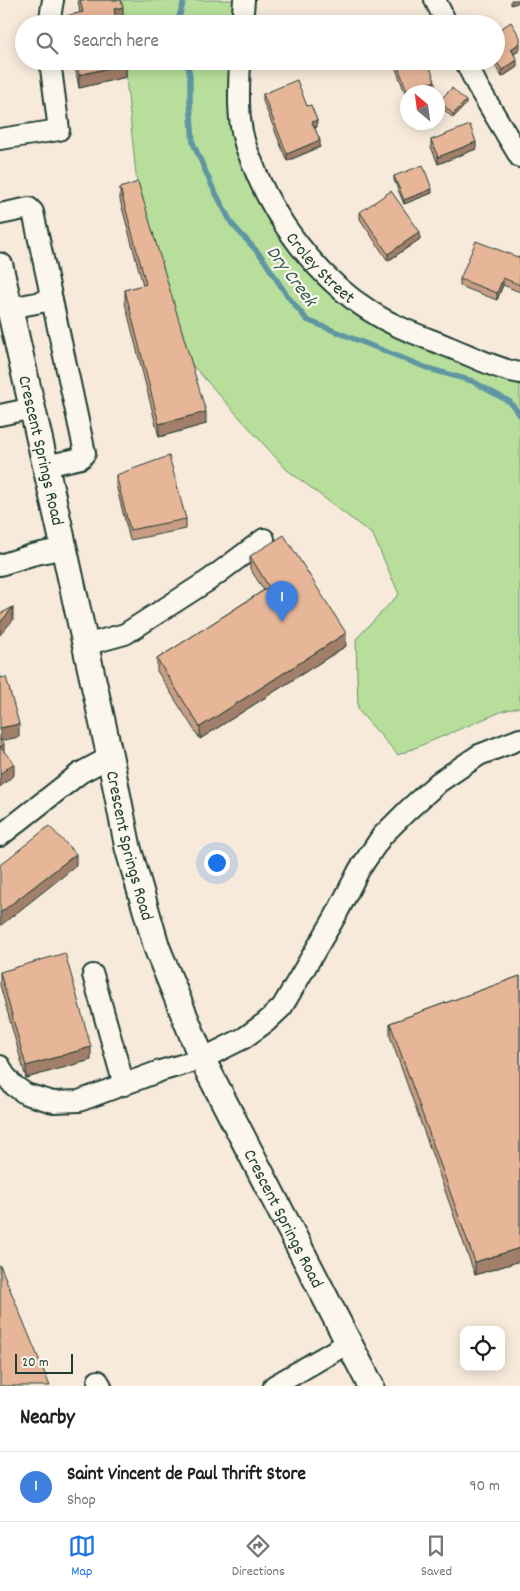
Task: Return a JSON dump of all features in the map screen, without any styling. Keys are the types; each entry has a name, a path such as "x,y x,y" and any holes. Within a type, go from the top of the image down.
{"main road":[{"name":"Crescent Springs Road","path":"0,266 7,313 33,408 110,756 128,848 157,948 202,1059 371,1386"}],"street":[{"path":"50,15 53,0"},
{"path":"243,15 244,0"},
{"path":"435,0 442,15"},
{"path":"0,139 60,130 51,70"},
{"name":"Croley Street","path":"240,70 240,116 244,141 259,181 284,223 327,276 346,294 369,311 393,325 499,367 520,373"},
{"path":"470,70 520,157"},
{"path":"0,214 29,208 33,212 85,453 81,458 46,466"},
{"path":"7,313 52,300"},
{"path":"0,415 33,408"},
{"path":"85,645 125,634 210,580 264,539"},
{"path":"0,565 64,548"},
{"path":"0,1066 13,1085 26,1094 53,1102 79,1101 160,1071 202,1059 244,1038 266,1022 282,1006 335,917 359,870 382,836 439,782 479,755 520,739"},
{"path":"0,836 80,773 110,756"},
{"path":"93,976 124,1085"},
{"path":"274,1386 348,1343"}],"green space":[{"path":"119,0 244,0 243,15 116,15"},
{"path":"125,70 241,70 259,181 346,294 520,374 520,707 503,711 398,755 358,710 356,639 399,594 373,535 286,469 187,359 138,194"}],"building":[{"path":"80,0 121,0 123,7 114,9 115,15 70,15 83,12"},
{"path":"511,22 520,37 520,43 511,49 517,60 505,68 505,26"},
{"path":"78,70 100,70 79,75"},
{"path":"399,70 431,70 435,81 424,85 405,85"},
{"path":"297,80 307,106 311,105 317,120 312,122 320,140 287,154 263,94"},
{"path":"452,88 466,101 453,114 445,107 445,95"},
{"path":"470,125 476,142 438,157 431,140"},
{"path":"423,165 432,189 404,200 394,176"},
{"path":"138,182 206,412 159,424 125,290 146,284 120,188"},
{"path":"391,191 420,232 388,254 360,212"},
{"path":"476,241 520,258 520,285 503,278 497,293 460,279"},
{"path":"169,456 186,519 130,530 116,475"},
{"path":"284,535 346,633 200,727 157,659 269,587 250,556"},
{"path":"13,607 0,623 0,614"},
{"path":"0,674 1,678 6,677 19,724 0,728"},
{"path":"0,739 4,744 0,747"},
{"path":"0,747 14,763 0,774"},
{"path":"49,826 76,854 0,913 0,865"},
{"path":"65,953 91,1047 26,1066 0,972"},
{"path":"520,976 520,1248 475,1262 390,1023"},
{"path":"0,1265 50,1386 0,1386"}],"waterway":[{"name":"Dry Creek","path":"180,15 184,0"},
{"name":"Dry Creek","path":"189,70 193,143 212,186 232,224 262,257 286,294 307,320 427,368 472,381 510,402 520,415"}],"place":[{"name":"Saint Vincent de Paul Thrift Store","path":"282,622"}]}
